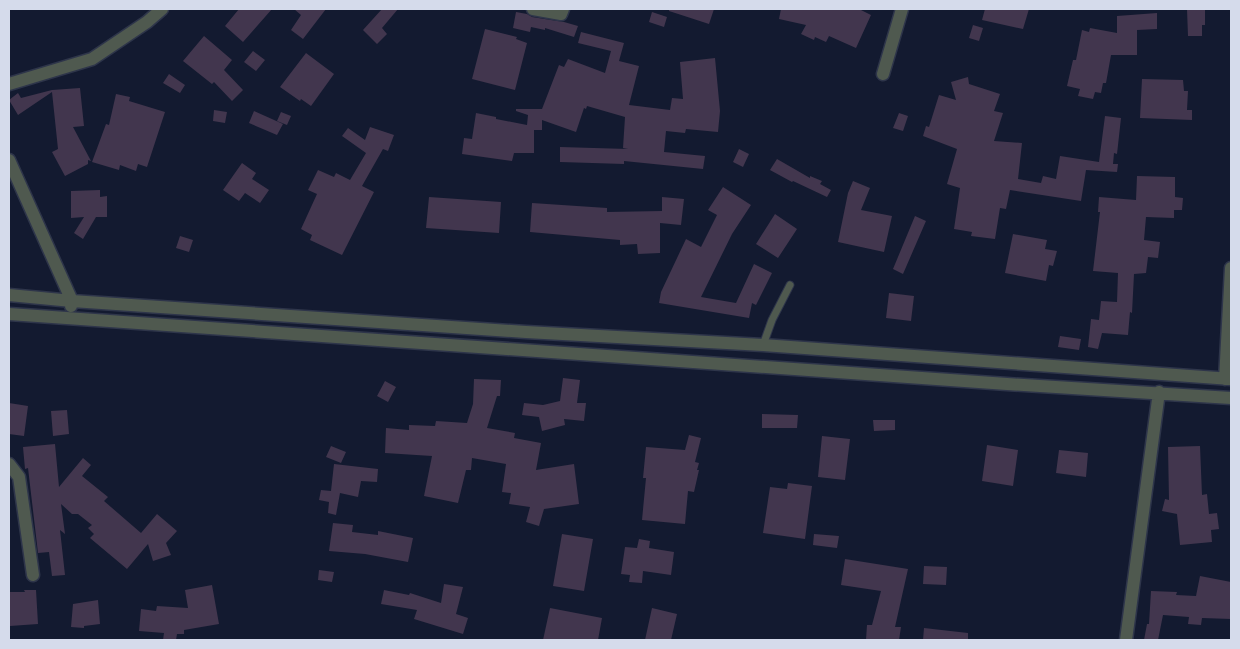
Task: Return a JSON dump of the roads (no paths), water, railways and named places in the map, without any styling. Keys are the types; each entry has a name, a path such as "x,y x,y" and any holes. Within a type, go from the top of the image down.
{"street":[{"path":"9,84 92,59 147,22 162,9"},
{"path":"533,9 562,14 563,9"},
{"path":"883,74 902,9"},
{"path":"9,160 72,301 70,319"},
{"path":"9,295 72,301 506,330 763,345 1228,379 1231,268"},
{"path":"9,314 1231,398"},
{"path":"955,380 958,360"},
{"path":"1126,640 1159,392"},
{"path":"9,464 19,477 34,575"}],"lane":[{"path":"763,345 772,320 790,285"}]}
